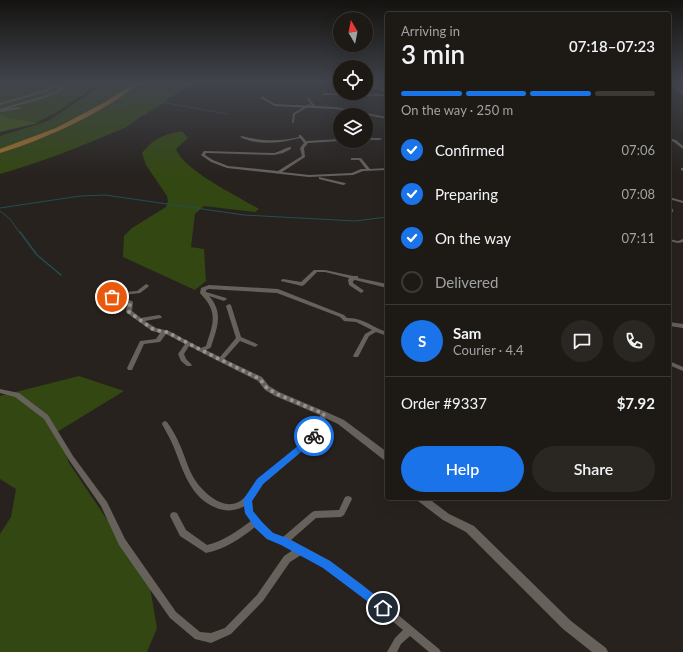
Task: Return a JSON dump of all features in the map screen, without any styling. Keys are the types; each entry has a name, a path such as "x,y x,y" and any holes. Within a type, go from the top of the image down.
{"main road":[{"path":"0,151 58,129 87,113"}],"street":[{"path":"293,122 295,113"},
{"path":"380,114 385,114"},
{"path":"375,116 378,119 385,119"},
{"path":"242,137 260,142 278,142 301,136 306,142"},
{"path":"373,139 380,139"},
{"path":"671,139 683,148"},
{"path":"306,142 333,140"},
{"path":"280,172 304,156 302,148 306,142"},
{"path":"290,148 274,154 205,152 203,155 212,161 227,166 318,177 344,184"},
{"path":"352,159 360,159 369,170"},
{"path":"318,177 385,169"},
{"path":"671,199 683,202"},
{"path":"671,240 678,242 683,240"},
{"path":"283,280 302,284 316,271 325,270 385,285"},
{"path":"356,277 350,280 351,284 361,291"},
{"path":"146,286 138,292 113,295 112,297 130,302 129,312 154,330 164,331 260,379 267,388 277,394 340,422 385,456"},
{"path":"203,293 203,289 209,286 278,291 342,316 346,320 361,321 385,333"},
{"path":"203,293 224,299"},
{"path":"201,350 208,347 217,320 212,303 203,293"},
{"path":"229,306 239,338 255,345"},
{"path":"140,320 159,317"},
{"path":"671,324 683,326"},
{"path":"356,356 367,335 376,330"},
{"path":"130,368 142,342 158,341 164,331"},
{"path":"220,360 239,338"},
{"path":"188,343 181,354 183,360 189,365"},
{"path":"671,364 683,368"},
{"path":"0,391 17,395 46,417 71,458 104,504 122,542 173,615 198,636 211,638 228,631 260,598 287,559 301,550"},
{"path":"165,424 177,445 182,461 194,485 203,498 227,509 242,505 248,500 260,482 268,474 312,439 318,430 324,414"},
{"path":"284,541 314,515 341,513 348,499"},
{"path":"248,500 249,513 270,536 284,541 327,564 358,587 436,652"},
{"path":"424,500 446,517 470,530 567,625 602,652"},
{"path":"174,516 183,533 206,548 217,547 236,537 256,522"},
{"path":"392,652 398,641 409,631"}],"green space":[{"path":"0,113 54,113 36,123 0,122"},
{"path":"59,113 147,113 125,128 92,142 0,174 0,136 48,121"},
{"path":"0,114 8,118 38,123 0,132"},
{"path":"182,131 188,138 176,149 189,166 259,209 255,212 204,206 195,214 191,247 204,249 206,281 195,290 123,257 124,236 132,228 166,207 168,201 167,196 146,165 142,153 159,138"},
{"path":"79,376 124,391 57,432 69,463 149,582 157,628 147,652 0,652 0,534 11,517 16,489 0,479 0,396"}],"waterway":[{"path":"0,144 51,125 72,113"},
{"path":"0,208 80,196 105,195 244,215 355,221 385,217"},
{"path":"0,211 10,219 20,233"},
{"path":"20,232 37,255 61,275"}],"way so far":[{"path":"112,297 130,302 129,312 154,330 167,332 260,379 267,388 277,394 324,414 314,436"}],"route":[{"path":"314,436 307,444 291,455 260,482 248,500 249,513 258,525 270,536 284,541 327,564 383,608"}]}
